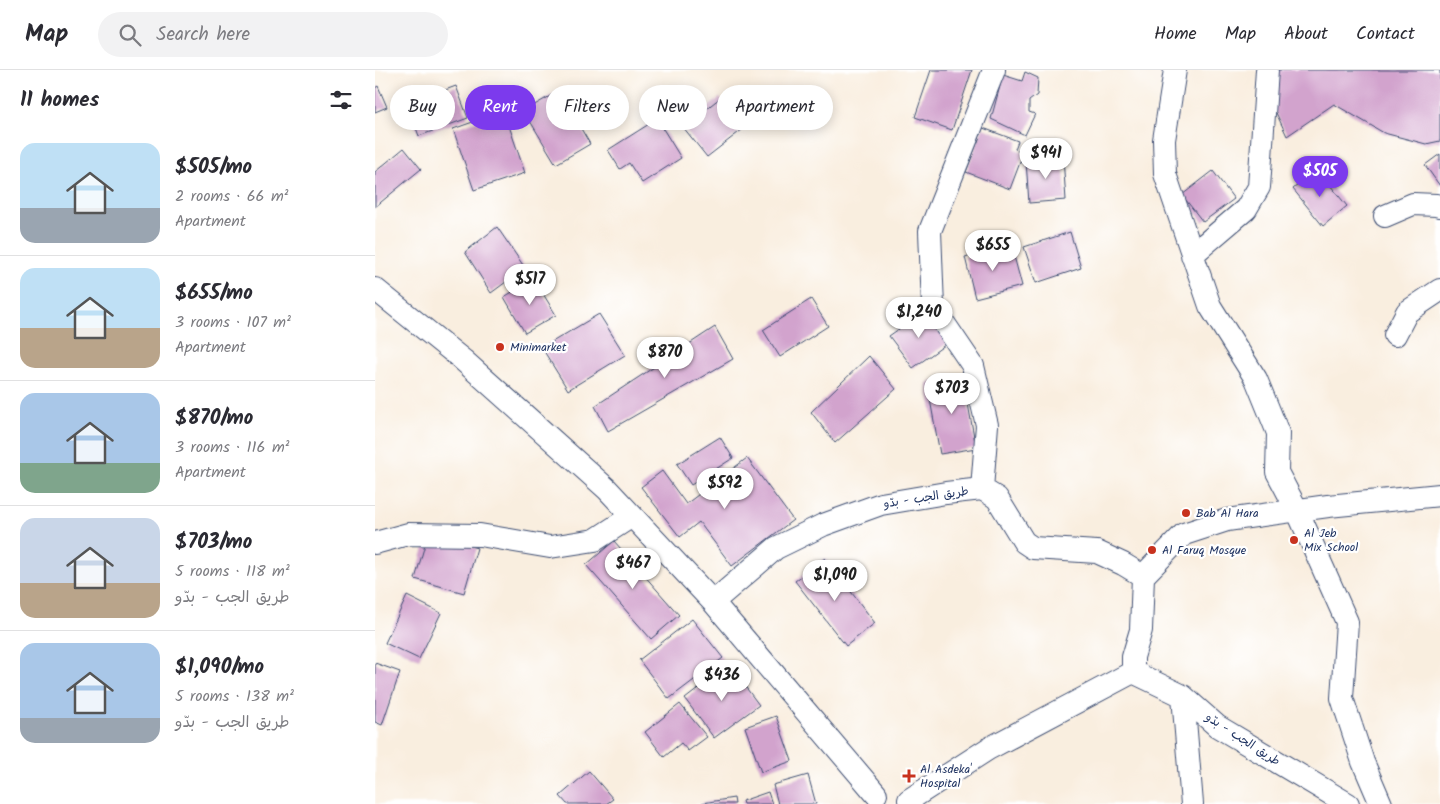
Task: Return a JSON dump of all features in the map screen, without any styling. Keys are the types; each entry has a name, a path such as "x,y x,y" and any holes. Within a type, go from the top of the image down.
{"street":[{"path":"982,489 987,425 973,366 933,307 930,231 993,70"},
{"path":"1175,70 1164,140 1165,174 1210,306 1256,379 1278,433 1277,472 1297,510 1347,622 1342,698 1363,762 1381,804"},
{"path":"1193,255 1246,209 1259,187 1267,70"},
{"path":"1385,216 1413,204 1440,206"},
{"path":"375,289 470,367 607,489 713,602 873,799 890,790 896,791 909,802 988,749 1133,672 1133,657 1141,630 1143,576 1184,534 1227,520 1297,510 1440,495"},
{"path":"1395,335 1407,312 1440,290"},
{"name":"طريق الجب - بدّو","path":"713,602 777,548 823,525 881,504 982,489 997,498 1024,542 1033,548 1097,552 1143,576"},
{"path":"375,543 409,534 479,535 550,547 595,540 632,516"},
{"name":"طريق الجب - بدّو","path":"1133,672 1183,696 1217,726 1347,804"},
{"path":"1183,696 1192,804"}],"building":[{"path":"931,70 972,70 952,130 915,117"},
{"path":"1271,70 1440,70 1440,141 1426,144 1384,133 1334,104 1287,136 1270,100"},
{"path":"1025,72 1038,78 1037,95 1029,101 1029,112 1035,114 1025,135 991,119 1003,75 1022,81"},
{"path":"378,86 387,107 375,112 375,88"},
{"path":"455,86 465,110 465,119 455,123"},
{"path":"546,98 546,130 582,130 590,144 556,164 535,130 536,104"},
{"path":"717,100 717,130 742,130 707,157 685,130 707,130 707,108"},
{"path":"465,125 465,130 510,130 525,173 474,190 453,130"},
{"path":"983,128 1018,141 1015,149 1024,152 1010,189 966,172"},
{"path":"417,130 435,130 419,136"},
{"path":"640,130 664,130 681,158 642,183 629,163 620,169 608,150"},
{"path":"404,148 421,169 375,207 375,172"},
{"path":"1440,154 1440,186 1425,165"},
{"path":"1063,158 1066,200 1029,203 1026,161"},
{"path":"1317,169 1347,206 1323,226 1293,189"},
{"path":"1213,171 1234,199 1203,222 1182,195"},
{"path":"497,227 525,268 491,293 465,252"},
{"path":"1070,232 1081,268 1036,283 1024,247"},
{"path":"1011,245 1022,286 975,298 965,257"},
{"path":"534,279 556,315 525,333 504,297"},
{"path":"811,299 828,326 780,357 763,330"},
{"path":"926,310 949,342 913,368 889,336"},
{"path":"599,314 625,355 568,390 542,348"},
{"path":"715,327 733,359 608,431 595,406"},
{"path":"869,356 896,389 835,443 811,412"},
{"path":"963,376 976,448 940,454 927,383"},
{"path":"720,437 733,458 691,485 677,464"},
{"path":"747,458 793,520 732,566 699,522 680,537 641,487 662,471 686,504"},
{"path":"428,534 477,548 464,593 415,579"},
{"path":"614,541 679,615 651,639 586,565"},
{"path":"825,558 875,623 846,646 795,581"},
{"path":"407,596 441,613 419,659 385,643"},
{"path":"692,619 723,658 669,699 639,660"},
{"path":"375,663 400,672 382,725 375,722"},
{"path":"729,665 759,705 714,738 685,699"},
{"path":"680,704 707,737 688,751 681,743 664,757 645,732"},
{"path":"776,716 792,761 761,772 745,727"},
{"path":"589,771 613,799 606,804 567,804 560,796"},
{"path":"808,775 816,804 778,804 773,785"},
{"path":"768,792 772,804 743,804 742,801"},
{"path":"734,798 735,804 702,804 702,803"}],"place":[{"name":"Minimarket","path":"500,347"},
{"name":"Bab Al Hara","path":"1186,513"},
{"name":"Al Jeb Mix School","path":"1294,540"},
{"name":"Al Faruq Mosque","path":"1152,550"},
{"name":"Al Asdeka' Hospital","path":"909,776"}]}
